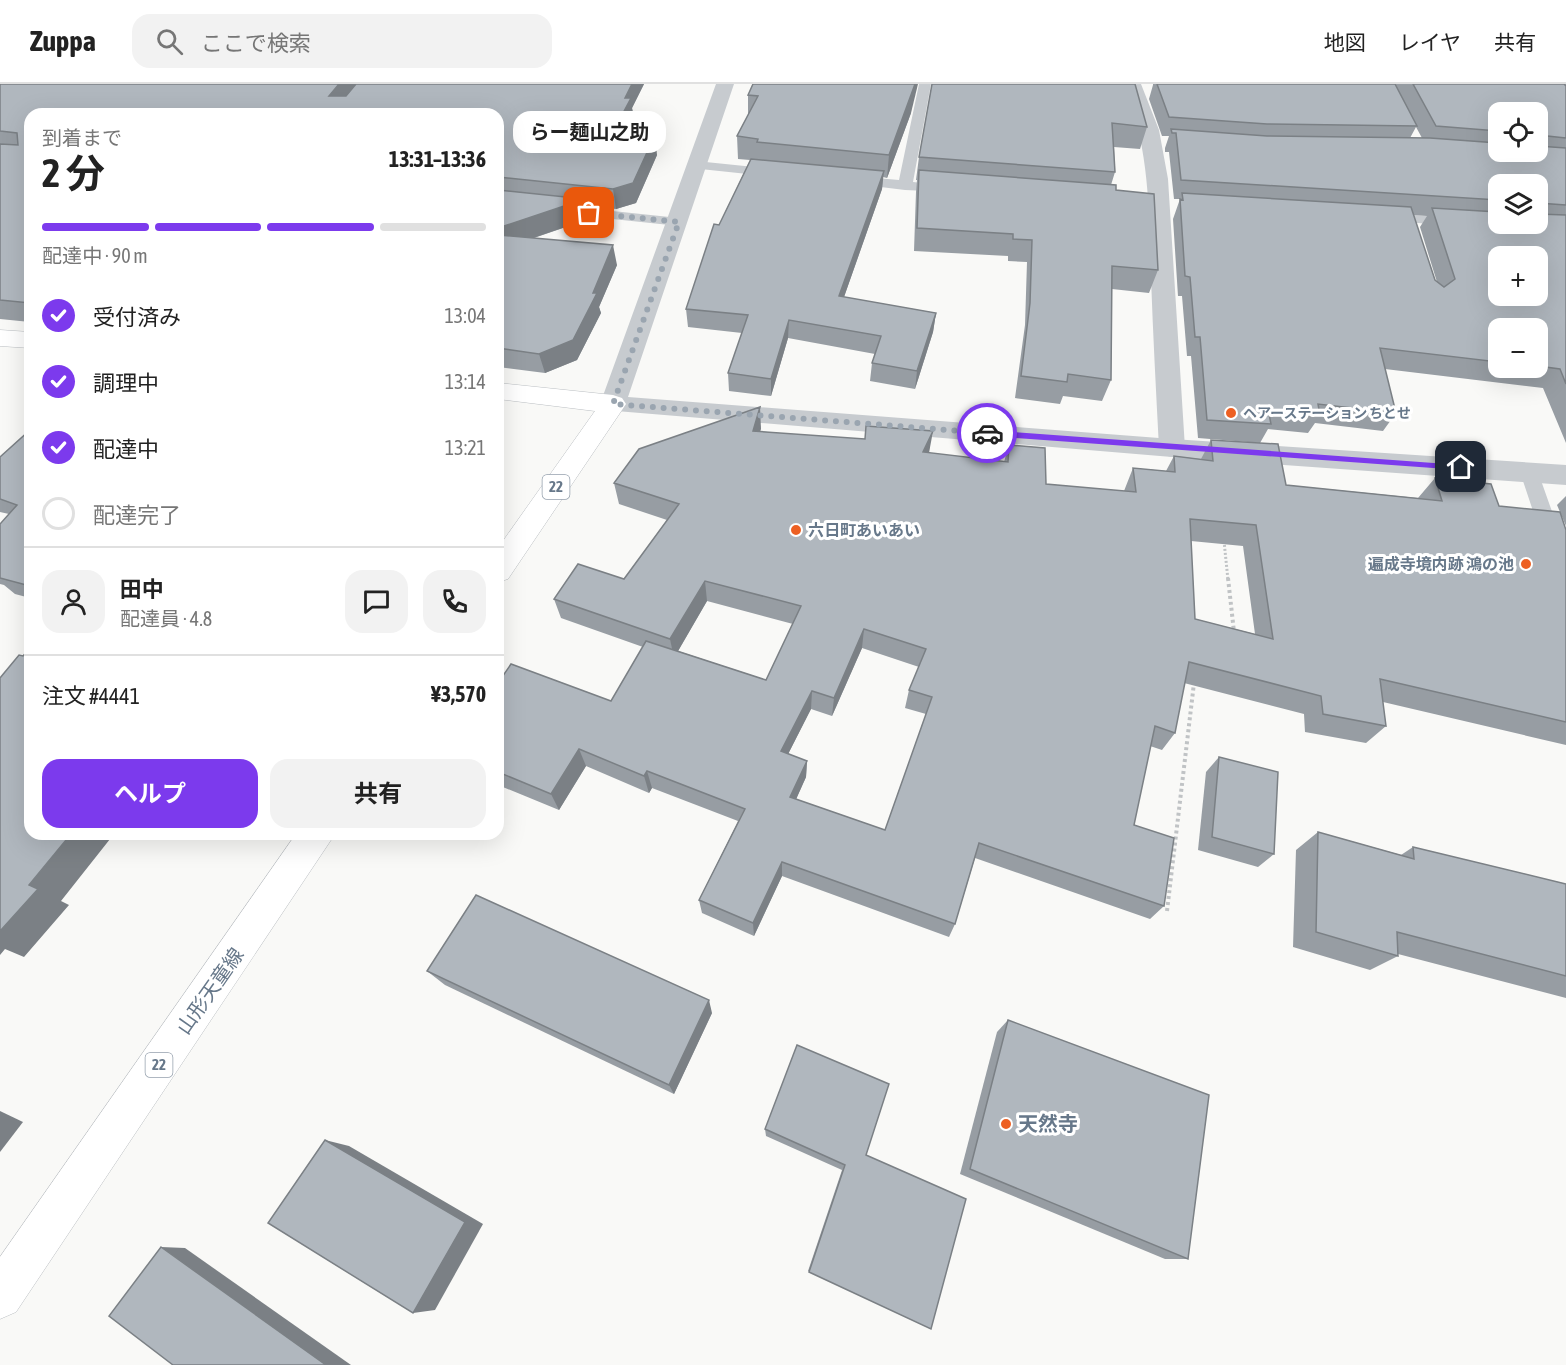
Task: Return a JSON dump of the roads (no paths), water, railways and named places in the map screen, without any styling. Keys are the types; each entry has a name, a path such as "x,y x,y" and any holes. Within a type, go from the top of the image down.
{"main road":[{"path":"0,338 24,340"},
{"path":"504,392 613,404"},
{"name":"22","path":"504,562 613,404"},
{"name":"山形天童線","path":"0,1296 313,840"}],"street":[{"path":"725,84 696,165 679,222 613,404 1172,448 1566,475"},
{"path":"1128,91 1161,142 1160,206 1172,448"}],"lane":[{"path":"905,186 925,84"},
{"path":"696,165 789,174"},
{"path":"835,179 963,190"},
{"path":"504,204 679,222"},
{"path":"1371,217 1464,222"},
{"path":"1407,218 1413,239"},
{"path":"1529,472 1566,580"}],"place":[{"name":"らー麺山之助","path":"589,213"},
{"name":"ヘアーステーション ちとせ","path":"1231,413"},
{"name":"六日町あいあい","path":"796,530"},
{"name":"遍成寺境内跡 鴻の池","path":"1526,564"},
{"name":"天然寺","path":"1006,1124"}]}
